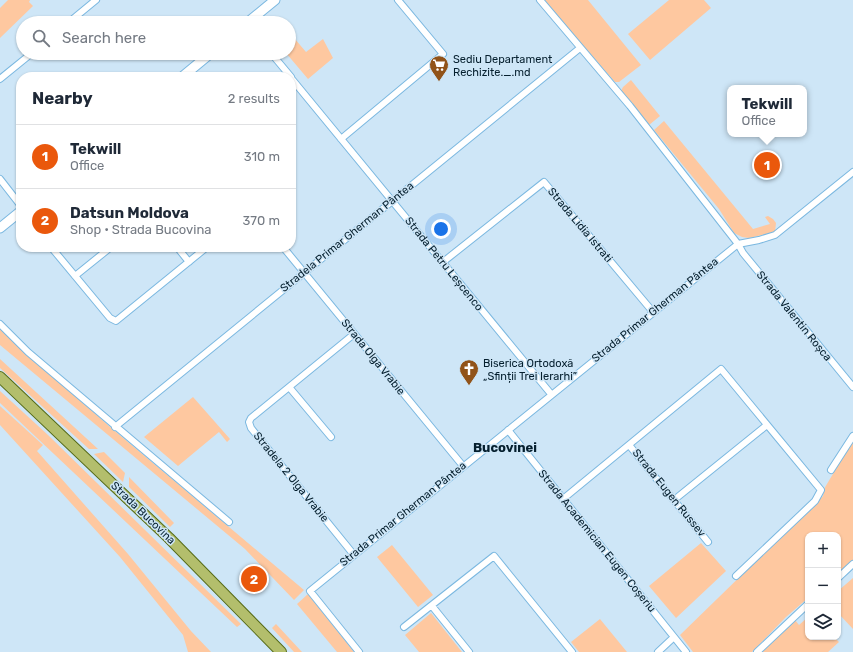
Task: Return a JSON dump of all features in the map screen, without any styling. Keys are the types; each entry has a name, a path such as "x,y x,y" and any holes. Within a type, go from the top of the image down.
{"main road":[{"name":"Strada Bucovina","path":"0,377 169,538 281,652"}],"street":[{"path":"77,16 96,0"},
{"path":"255,16 275,0"},
{"path":"341,139 443,54 398,0"},
{"path":"540,0 630,106 738,244 775,235 853,172"},
{"name":"Stradela Primar Gherman Pântea","path":"115,427 580,48"},
{"path":"0,79 23,60"},
{"path":"188,72 203,60"},
{"name":"Strada Petru Leșcenco","path":"277,60 287,72"},
{"name":"Strada Petru Leșcenco","path":"296,83 551,394"},
{"path":"0,179 16,200"},
{"name":"Strada Lidia Istrati","path":"443,262 544,182 653,312"},
{"path":"0,228 16,215"},
{"name":"Strada Primar Gherman Pântea","path":"359,652 310,591 551,394 738,244"},
{"name":"Strada Valentin Roșca","path":"738,244 743,253 853,387"},
{"path":"55,252 110,318 116,321 201,252"},
{"path":"75,276 105,252"},
{"path":"181,252 189,262"},
{"name":"Strada Olga Vrabie","path":"287,252 463,466"},
{"path":"0,324 28,352 229,522"},
{"name":"Stradela 2 Olga Vrabie","path":"354,334 251,418 250,425 354,555"},
{"path":"563,499 721,369 766,425 822,490 816,500 736,576"},
{"path":"289,386 331,437"},
{"path":"674,500 766,425"},
{"name":"Strada Academician Eugen Coșeriu","path":"508,430 686,652"},
{"path":"831,470 853,436"},
{"name":"Strada Eugen Russev","path":"629,444 708,542"},
{"path":"404,627 494,556 572,652"},
{"path":"841,575 853,564"},
{"path":"432,606 470,652"},
{"path":"758,652 805,607"},
{"path":"658,652 674,637"}],"shaded area":[{"path":"8,0 30,0 29,2 33,6 23,16 16,16 16,22 0,38 0,8"},
{"path":"544,0 588,0 641,65 619,82 615,82 587,50 586,51"},
{"path":"669,0 704,0 711,8 650,60 628,34"},
{"path":"323,39 333,58 308,79 292,60 296,60 296,40 306,52"},
{"path":"631,80 660,116 649,125 621,91 623,87"},
{"path":"664,121 753,229 770,224 765,217 768,216 776,223 775,232 749,238 742,237 734,233 719,209 654,130"},
{"path":"0,329 109,426 304,590 294,600 245,549 0,345"},
{"path":"0,359 98,449 89,449 0,368"},
{"path":"0,391 48,435 241,624 237,627 0,403"},
{"path":"193,397 230,439 227,442 219,432 178,466 144,437"},
{"path":"0,406 43,445 37,451 128,554 191,631 211,652 188,652 183,635 120,557 0,425"},
{"path":"853,440 853,560 841,570 841,532 805,532 805,601 786,617 752,652 693,652 680,635 823,496 824,489"},
{"path":"104,452 125,473 123,482 94,454"},
{"path":"129,477 174,523 170,527 129,487"},
{"path":"701,543 726,571 676,618 649,586"},
{"path":"392,545 433,595 418,607 377,557"},
{"path":"853,578 853,629 841,616 841,588"},
{"path":"308,594 354,652 337,652 297,604"},
{"path":"431,613 462,652 419,652 405,635"},
{"path":"600,619 627,652 579,652 571,642"},
{"path":"795,620 799,625 805,620 805,640 837,640 839,642 828,652 762,652"},
{"path":"276,624 302,652 294,652 272,628"}],"place":[{"name":"Sediu Departament Rechizite._.md","path":"439,82"},
{"name":"Tekwill","path":"767,165"},
{"name":"Biserica Ortodoxă „Sfinții Trei Ierarhi”","path":"469,386"},
{"name":"Datsun Moldova","path":"254,579"}],"district":[{"name":"Bucovinei","path":"505,447"}]}
